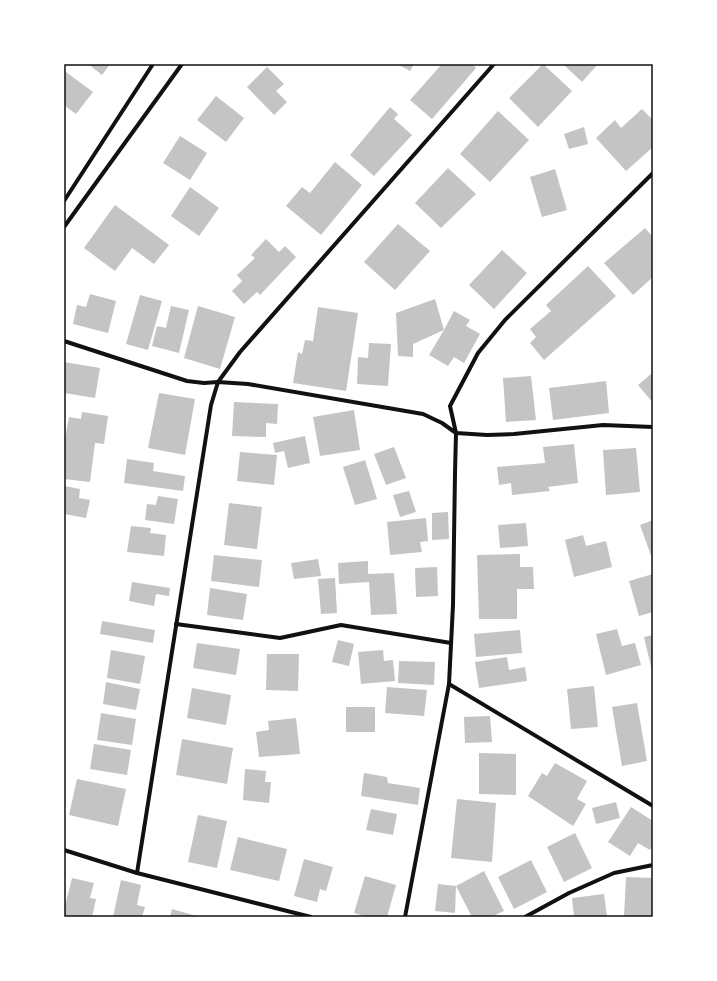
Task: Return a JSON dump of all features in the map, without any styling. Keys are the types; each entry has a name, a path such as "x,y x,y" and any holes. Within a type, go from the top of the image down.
{"street":[{"path":"64,201 153,64"},
{"path":"64,227 182,64"},
{"path":"137,872 211,405 218,382 240,352 494,64"},
{"path":"405,917 449,684 453,604 456,433 450,406 478,353 505,320 653,173"},
{"path":"64,342 187,381 248,384 423,414 442,423 456,433 487,435 514,434 604,425 653,427"},
{"path":"176,624 280,638 341,625 451,643"},
{"path":"449,684 653,806"},
{"path":"64,850 137,872 311,917"},
{"path":"525,917 569,893 614,873 653,865"}],"building":[{"path":"88,64 110,64 102,75"},
{"path":"397,64 414,64 410,71"},
{"path":"442,64 472,64 476,68 432,119 410,100"},
{"path":"543,64 572,91 538,127 509,98"},
{"path":"563,64 598,64 582,82"},
{"path":"267,67 284,84 276,91 287,102 274,115 247,87"},
{"path":"66,72 93,92 76,114 64,105 64,74"},
{"path":"216,96 244,118 226,142 197,120"},
{"path":"390,107 398,114 394,119 412,135 374,176 350,155"},
{"path":"642,109 653,120 653,147 626,171 596,138 615,120 621,128"},
{"path":"498,111 529,140 490,182 460,154"},
{"path":"584,127 588,144 569,149 564,134"},
{"path":"180,136 207,153 190,180 163,163"},
{"path":"335,162 362,185 321,235 286,206 302,187 310,193"},
{"path":"448,168 476,194 441,228 415,203"},
{"path":"555,169 567,210 542,217 530,177"},
{"path":"190,187 219,208 199,236 171,216"},
{"path":"115,205 169,245 154,264 132,248 115,271 84,248"},
{"path":"398,224 430,251 395,290 364,262"},
{"path":"645,228 653,237 653,277 633,295 604,263"},
{"path":"266,239 279,252 285,246 296,257 260,295 257,292 244,304 232,291 242,281 237,275 255,258 251,255"},
{"path":"502,250 527,273 494,309 469,285"},
{"path":"588,266 616,296 544,360 530,343 536,337 530,329 551,311 546,305"},
{"path":"90,294 116,301 108,333 73,324 77,305 86,307"},
{"path":"140,295 162,301 148,350 126,344"},
{"path":"435,299 444,330 413,344 413,357 398,356 396,313"},
{"path":"171,306 189,310 179,353 152,346 157,326 166,328"},
{"path":"198,306 235,317 220,369 184,358"},
{"path":"318,307 358,313 346,391 293,383 298,352 302,354 305,340 313,341"},
{"path":"454,311 470,320 466,326 480,334 464,363 454,357 448,366 429,355"},
{"path":"369,343 391,344 388,386 357,384 358,357 368,358"},
{"path":"64,362 100,368 95,398 64,393"},
{"path":"651,374 653,376 653,403 638,385"},
{"path":"531,376 536,420 506,422 503,378"},
{"path":"606,381 609,413 553,420 549,388"},
{"path":"159,393 195,399 185,455 148,448"},
{"path":"234,402 278,404 277,424 266,423 266,437 232,436"},
{"path":"354,410 360,450 320,456 313,417"},
{"path":"82,412 108,416 104,444 95,443 90,482 64,479 64,444 69,417 81,419"},
{"path":"305,436 310,463 288,468 284,451 275,453 273,443"},
{"path":"574,444 578,483 548,487 550,491 512,495 511,483 499,485 497,467 545,463 543,447"},
{"path":"394,447 406,478 386,485 374,454"},
{"path":"636,448 640,492 606,495 603,450"},
{"path":"240,452 277,455 274,485 237,481"},
{"path":"127,459 154,463 153,471 185,476 183,491 124,483"},
{"path":"365,460 377,499 355,505 343,467"},
{"path":"64,486 80,489 79,498 90,500 86,518 64,514"},
{"path":"409,491 416,512 400,517 393,495"},
{"path":"158,496 178,499 174,524 145,520 147,504 156,505"},
{"path":"229,503 262,507 257,549 224,545"},
{"path":"448,512 449,539 432,540 432,513"},
{"path":"426,518 428,541 420,542 422,552 390,555 387,522"},
{"path":"653,520 653,561 640,525"},
{"path":"526,523 528,546 500,548 498,525"},
{"path":"131,526 151,528 150,533 166,535 164,556 127,552"},
{"path":"583,535 586,546 606,541 612,567 574,577 565,540"},
{"path":"520,554 520,567 533,567 534,589 517,589 517,619 479,619 477,555"},
{"path":"214,555 262,560 259,587 211,581"},
{"path":"318,559 321,576 294,579 291,563"},
{"path":"368,561 368,574 394,573 397,614 371,615 369,582 339,584 338,563"},
{"path":"437,567 438,596 416,597 415,568"},
{"path":"653,574 653,612 639,616 629,581"},
{"path":"335,578 337,613 321,614 318,579"},
{"path":"132,582 170,588 169,596 156,594 154,606 129,601"},
{"path":"210,588 247,594 243,620 207,615"},
{"path":"102,621 155,630 153,643 100,634"},
{"path":"617,629 622,646 635,643 641,665 606,675 596,634"},
{"path":"520,630 522,653 476,657 474,634"},
{"path":"653,635 653,671 652,671 644,637"},
{"path":"338,640 354,644 349,666 332,662"},
{"path":"197,643 240,649 236,675 193,668"},
{"path":"111,650 145,656 140,684 107,678"},
{"path":"383,650 384,661 393,660 395,681 361,684 358,652"},
{"path":"267,654 299,654 298,691 266,690"},
{"path":"507,657 509,670 525,667 527,681 479,688 475,662"},
{"path":"399,661 435,662 434,685 398,683"},
{"path":"106,682 140,689 136,710 103,704"},
{"path":"594,686 598,727 571,729 567,689"},
{"path":"387,687 427,690 424,716 385,713"},
{"path":"192,688 231,695 226,725 187,718"},
{"path":"637,703 647,761 622,766 612,707"},
{"path":"346,707 375,707 375,732 346,732"},
{"path":"101,713 136,719 132,745 97,740"},
{"path":"490,716 492,742 465,743 464,717"},
{"path":"296,718 300,754 259,757 256,732 269,730 268,721"},
{"path":"182,739 233,748 227,784 176,775"},
{"path":"94,744 131,750 127,775 90,769"},
{"path":"479,753 516,754 516,795 479,794"},
{"path":"555,763 587,781 577,799 586,804 573,826 528,796 542,773 547,776"},
{"path":"245,769 266,771 265,782 271,782 269,803 243,800"},
{"path":"364,773 387,777 388,783 420,788 418,805 361,796"},
{"path":"77,779 126,789 118,826 69,815"},
{"path":"457,799 496,803 492,862 451,858"},
{"path":"616,802 620,818 596,824 592,808"},
{"path":"631,807 653,821 653,845 650,850 638,843 630,856 608,842"},
{"path":"371,809 397,814 393,835 366,830"},
{"path":"198,815 227,821 217,868 188,862"},
{"path":"575,833 592,868 564,882 547,847"},
{"path":"238,837 287,849 279,881 230,870"},
{"path":"304,859 333,867 326,891 320,889 317,902 294,896"},
{"path":"531,860 547,892 514,909 498,877"},
{"path":"484,871 504,911 491,917 472,917 456,886"},
{"path":"365,876 396,885 387,917 368,917 354,913"},
{"path":"626,877 653,878 653,917 624,917"},
{"path":"72,878 94,883 90,898 96,899 92,917 64,916 64,910"},
{"path":"121,880 141,885 137,905 145,907 142,917 113,917"},
{"path":"438,884 456,886 455,913 435,911"},
{"path":"604,894 607,917 574,917 572,898"},
{"path":"172,909 200,917 170,917"}]}
